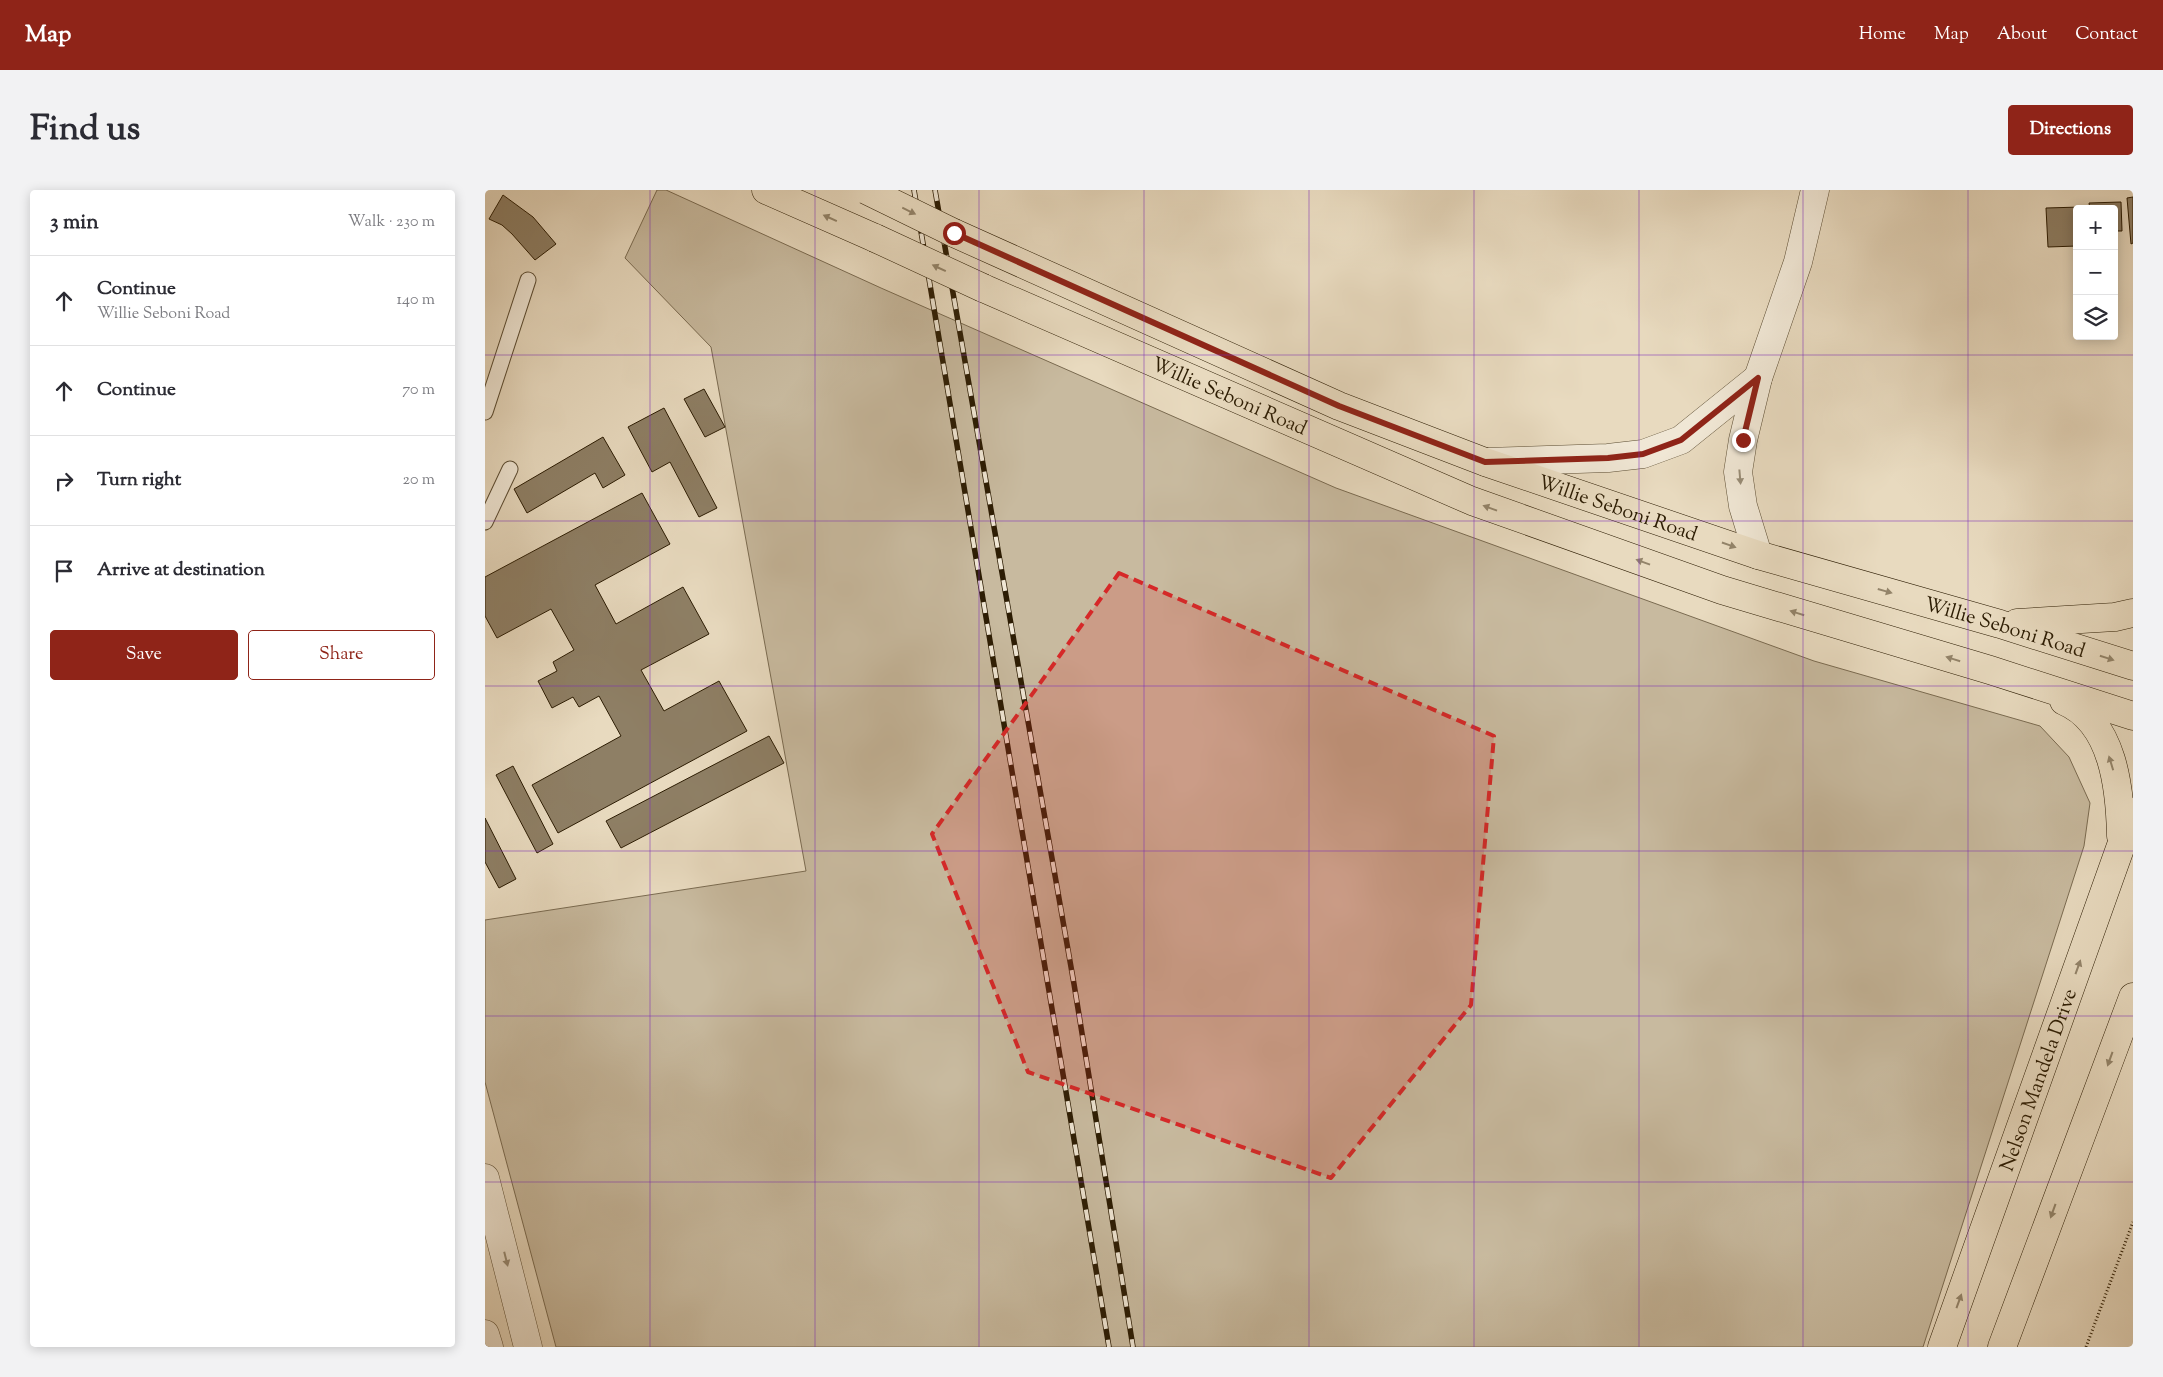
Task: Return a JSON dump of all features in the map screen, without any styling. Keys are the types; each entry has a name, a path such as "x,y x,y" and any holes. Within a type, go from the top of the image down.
{"main road":[{"name":"Willie Seboni Road","path":"766,190 1323,438 1472,501 1722,590 1991,670 2133,716"},
{"name":"Willie Seboni Road","path":"865,190 954,233 1339,406 1485,462 1758,555 2000,624 2133,666"},
{"path":"2000,624 2115,617 2133,613"},
{"path":"1991,670 2069,703 2094,723 2109,755 2118,787 2121,845"},
{"name":"Nelson Mandela Drive","path":"1942,1347 2133,812"},
{"path":"2002,1347 2133,997"}],"street":[{"path":"1758,555 1743,506 1738,472 1743,440 1758,378 1798,262 1815,190"},
{"path":"1485,462 1608,458 1643,454 1681,440 1758,378"},
{"path":"485,1178 528,1347"},
{"path":"485,1334 489,1347"}],"lane":[{"path":"485,412 528,280"},
{"path":"485,522 510,469"}],"path":[{"path":"2086,1347 2133,1222"}],"highlighted area":[{"path":"1119,573 1494,736 1471,1005 1331,1178 1028,1072 932,834"}],"shaded area":[{"path":"657,190 666,190 881,288 1336,488 1814,661 2040,726 2069,757 2090,803 2084,846 1923,1347 556,1347 485,1082 485,920 806,871 711,347 625,258"}],"building":[{"path":"503,195 533,217 556,244 535,260 502,225 489,219"},
{"path":"2133,197 2133,243 2131,244 2127,198"},
{"path":"2121,202 2122,231 2118,231 2118,205 2089,205 2089,203"},
{"path":"2073,207 2073,246 2048,247 2046,208"},
{"path":"704,389 725,427 705,437 684,399"},
{"path":"664,408 717,508 699,517 670,462 652,472 628,427"},
{"path":"603,437 625,475 603,488 595,473 527,513 514,489"},
{"path":"642,493 670,544 595,585 616,624 683,587 709,634 641,670 664,711 719,681 747,731 558,833 532,785 621,736 599,696 579,707 573,697 552,708 538,681 557,671 553,662 574,650 551,609 497,638 485,616 485,577"},
{"path":"769,736 784,763 621,848 606,821"},
{"path":"513,766 553,844 537,853 496,775"},
{"path":"485,818 516,879 499,888 485,862"}],"railway":[{"path":"914,190 1109,1347"},
{"path":"935,190 1074,984 1133,1347"}],"route":[{"path":"954,233 1339,406 1485,462 1608,458 1643,454 1681,440 1758,378 1743,440"}]}
